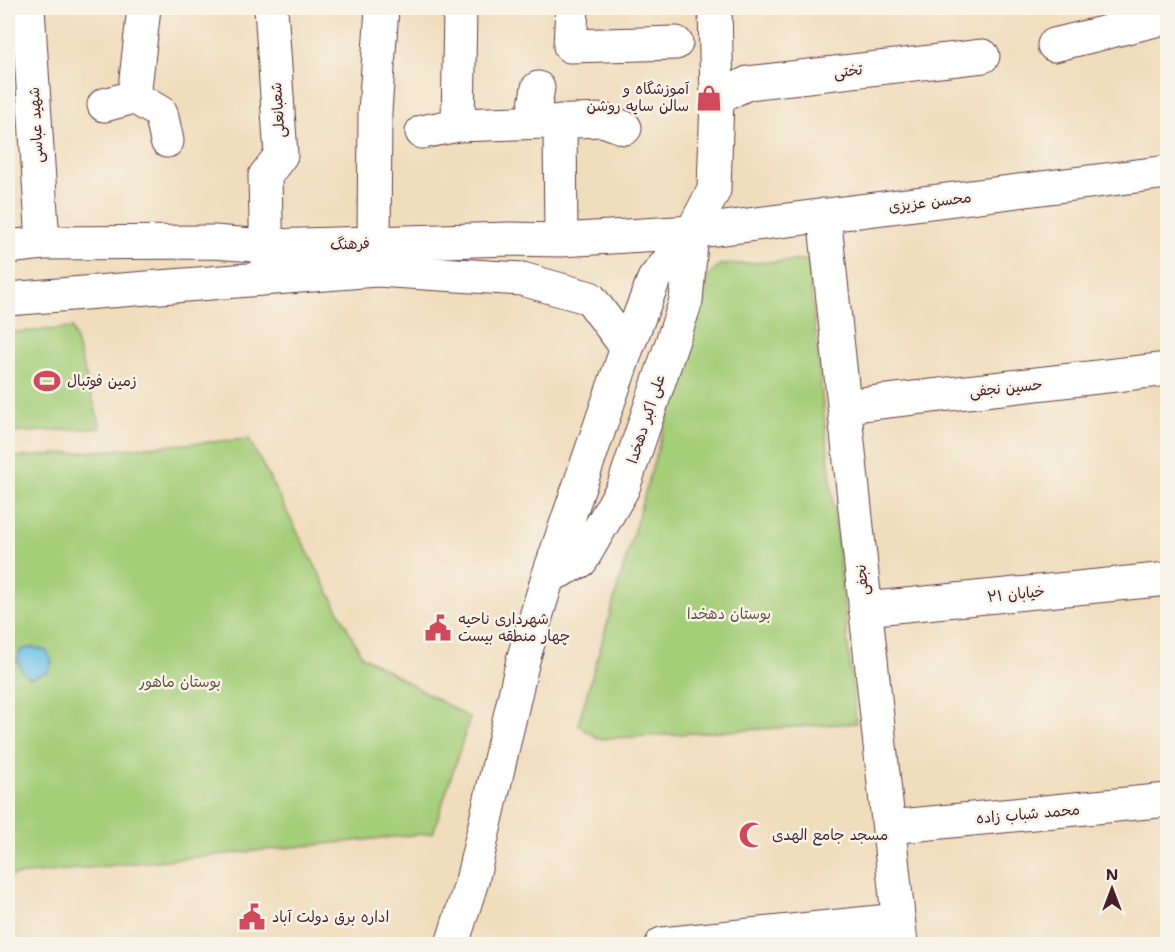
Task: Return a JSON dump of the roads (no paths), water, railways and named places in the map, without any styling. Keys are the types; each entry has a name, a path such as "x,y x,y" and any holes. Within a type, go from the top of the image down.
{"street":[{"name":"شهید عباسی","path":"28,8 43,243"},
{"path":"144,8 119,101 161,113 166,141"},
{"name":"شعبانعلی","path":"268,279 265,176 280,155 271,8"},
{"path":"374,243 375,112 382,8"},
{"path":"458,125 460,8"},
{"path":"572,8 570,46 676,43"},
{"name":"علی اکبر دهخدا","path":"452,945 472,881 523,660 548,577 627,348 654,279 692,232 714,190 717,98 715,8"},
{"path":"1054,45 1167,17"},
{"name":"تختی","path":"717,98 748,83 983,56"},
{"path":"538,88 546,122 561,240"},
{"path":"422,132 458,125 603,120 625,128"},
{"name":"محسن عزیزی","path":"692,232 1167,172"},
{"name":"نجفی","path":"824,215 900,933"},
{"name":"فرهنگ","path":"8,247 43,243 214,242 267,246 510,238 561,240 692,232"},
{"name":"علی اکبر دهخدا","path":"548,577 581,561 623,488 686,301 692,232"},
{"name":"فرهنگ","path":"8,299 376,270 522,279 590,298 627,348"},
{"name":"حسین نجفی","path":"844,406 1167,369"},
{"name":"خیابان ۲۱","path":"865,609 1167,579"},
{"name":"محمد شباب زاده","path":"889,827 1167,800"},
{"path":"662,945 900,933"}],"water":[{"path":"33,647 47,651 52,662 48,672 30,678 22,671 17,660 21,650"}],"place":[{"name":"آموزشگاه و سالن سایه روشن","path":"709,98"},
{"name":"زمین فوتبال","path":"47,381"},
{"name":"شهرداری ناحیه چهار منطقه بیست","path":"438,628"},
{"name":"مسجد جامع الهدی","path":"752,835"},
{"name":"اداره برق دولت آباد","path":"252,917"}],"park label":[{"name":"بوستان دهخدا","path":"729,614"},
{"name":"بوستان ماهور","path":"180,682"}]}
